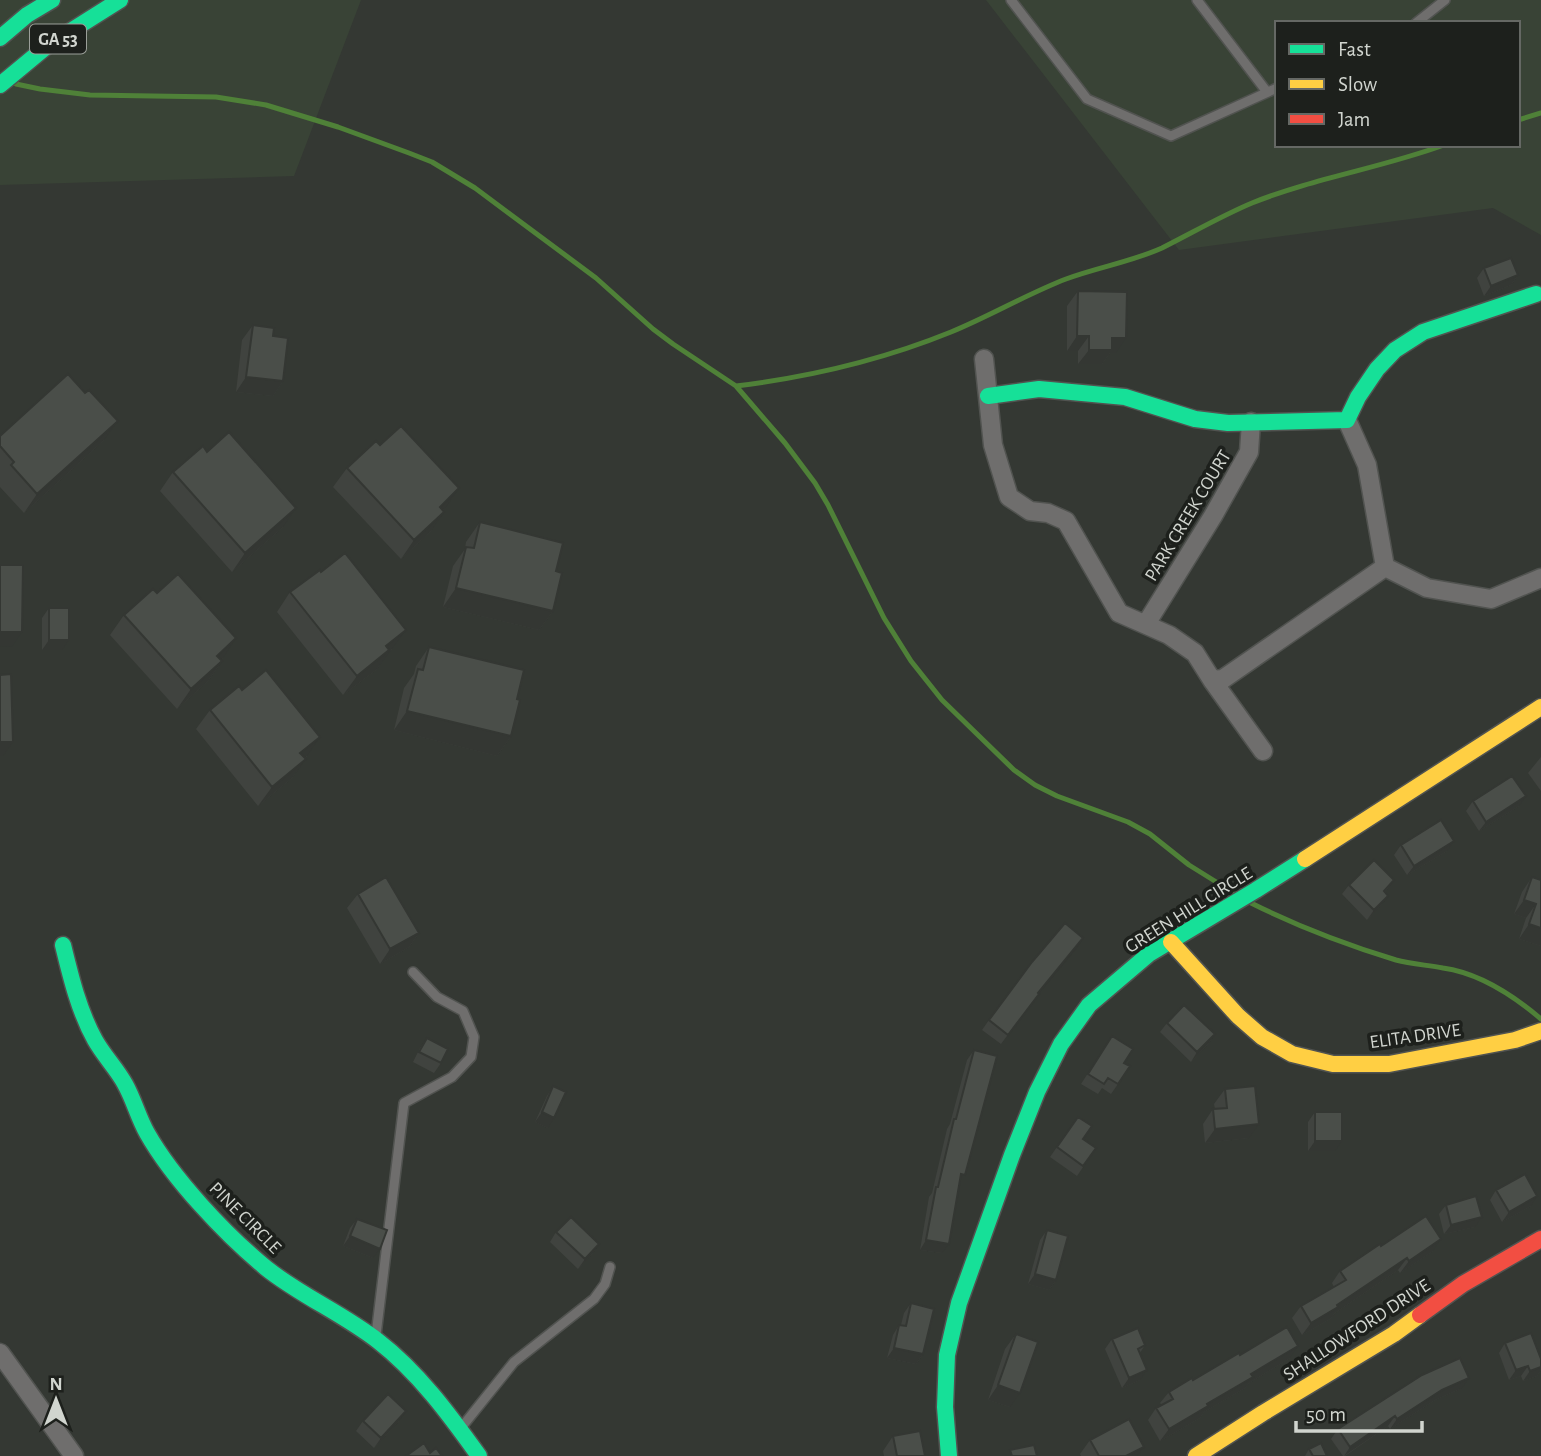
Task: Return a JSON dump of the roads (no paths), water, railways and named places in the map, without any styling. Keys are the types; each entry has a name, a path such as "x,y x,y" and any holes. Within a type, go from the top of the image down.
{"street":[{"name":"GA 53","path":"0,38 27,15 52,0"},
{"name":"GA 53","path":"0,85 47,46 120,0"},
{"path":"1385,567 1367,465 1347,420 1358,397 1377,369 1395,350 1423,332 1536,294"},
{"path":"984,359 993,445 1009,497 1030,511 1048,513 1066,522 1119,612 1170,635 1195,653 1263,751"},
{"name":"PARK CREEK COURT","path":"988,396 1039,389 1125,397 1195,419 1228,423 1347,420"},
{"name":"PARK CREEK COURT","path":"1146,624 1249,452 1251,422"},
{"path":"1385,567 1427,588 1491,599 1541,578"},
{"path":"1212,680 1223,679 1385,567"},
{"name":"GREEN HILL CIRCLE","path":"949,1456 945,1407 947,1355 959,1303 1037,1092 1060,1044 1089,1005 1149,954 1256,890 1541,707"},
{"name":"ELITA DRIVE","path":"1171,943 1238,1016 1262,1037 1292,1054 1334,1064 1389,1064 1516,1040 1541,1031"},
{"name":"PINE CIRCLE","path":"63,945 75,996 101,1051 119,1074 146,1131 197,1200 232,1237 277,1277 361,1329 396,1355 452,1417 479,1456"},
{"name":"SHALLOWFORD DRIVE","path":"1196,1456 1394,1334 1463,1284 1541,1239"},
{"path":"0,1353 74,1456"}],"lane":[{"path":"1011,0 1087,99 1171,136 1275,89"},
{"path":"1197,0 1267,92"},
{"path":"1419,21 1445,0"},
{"path":"376,1340 404,1103 452,1077 471,1057 474,1037 463,1011 437,997 413,972"},
{"path":"460,1430 514,1362 594,1299 605,1284 610,1267"}],"waterway":[{"path":"16,84 90,95 216,97 266,105 338,127 432,162 475,188 596,278 653,329 736,386 815,483 884,618 911,661 942,700 1014,770 1057,796 1128,822 1150,834 1189,865 1234,893"},
{"path":"1520,119 1541,113"},
{"path":"736,386 791,378 899,351 951,332 1066,279 1162,248 1275,194 1438,147"},
{"path":"1251,903 1304,927 1378,954 1456,971 1483,980 1508,994 1541,1019"}]}
